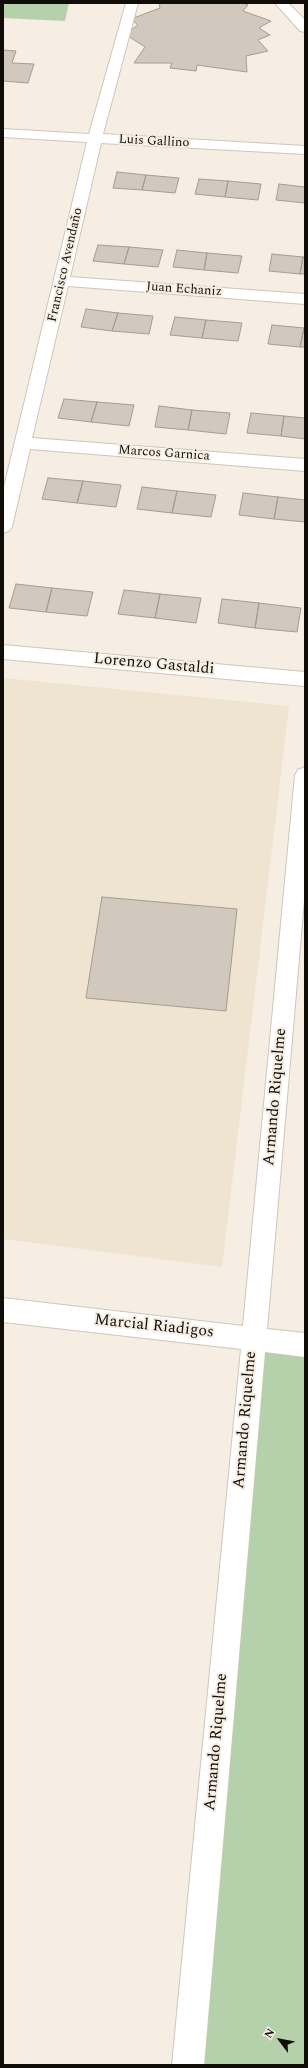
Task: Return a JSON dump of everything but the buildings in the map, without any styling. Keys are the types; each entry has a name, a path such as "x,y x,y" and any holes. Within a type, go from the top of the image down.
{"street":[{"name":"Francisco Avendaño","path":"3,527 95,139 132,3"},
{"path":"281,3 305,28"},
{"name":"Luis Gallino","path":"3,133 305,150"},
{"name":"Juan Echaniz","path":"62,281 305,299"},
{"name":"Marcos Garnica","path":"23,443 305,465"},
{"name":"Lorenzo Gastaldi","path":"3,652 305,679"},
{"name":"Armando Riquelme","path":"188,2065 254,1339 296,964 305,775"},
{"name":"Marcial Riadigos","path":"3,1310 305,1345"}],"shaded area":[{"path":"3,678 289,706 222,1267 3,1239"}],"green space":[{"path":"3,3 69,3 65,21 3,18"},
{"path":"254,1339 305,1345 305,2065 188,2065"}]}
